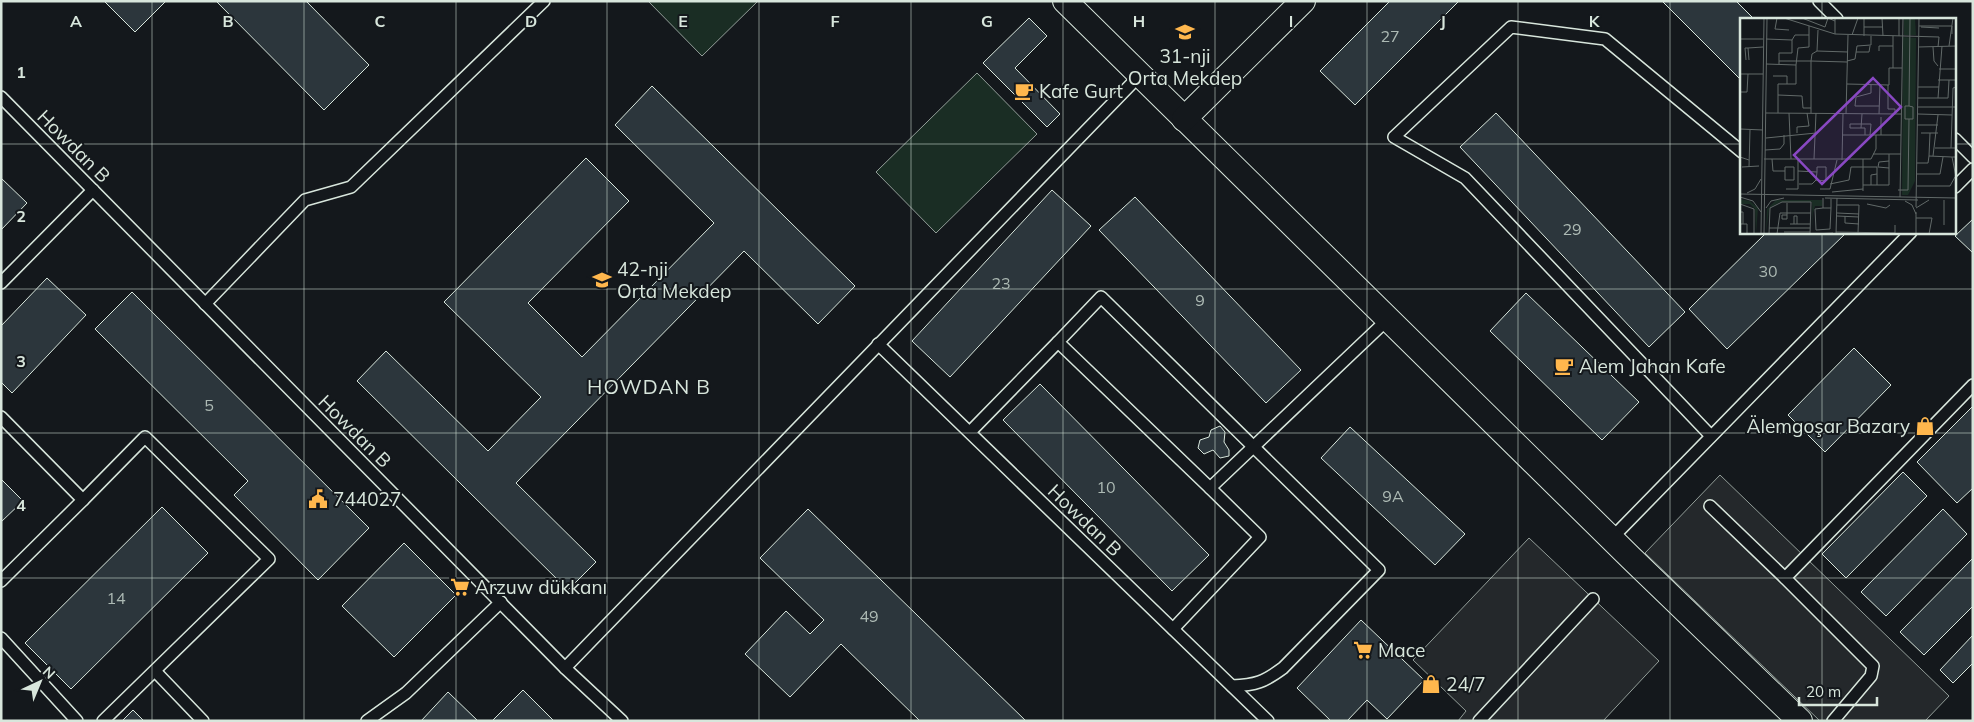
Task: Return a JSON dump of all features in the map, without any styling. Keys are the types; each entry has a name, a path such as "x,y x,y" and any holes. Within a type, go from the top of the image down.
{"street":[{"path":"1065,1 1611,538 1800,721"},
{"path":"1184,119 1303,1"}],"lane":[{"path":"205,304 305,200 350,187 544,1"},
{"path":"1820,1 1836,18"},
{"path":"1711,436 1465,178 1394,137 1511,27 1604,39 1740,150"},
{"path":"565,668 1140,75"},
{"name":"Howdan B","path":"2,99 565,668 622,721"},
{"path":"1956,140 1973,157"},
{"path":"1956,186 1973,169"},
{"path":"1,282 93,190"},
{"path":"1611,538 1909,234"},
{"path":"970,432 1101,297 1379,570 1283,668 1266,680 1248,685 1232,686"},
{"path":"1210,488 1388,319"},
{"path":"1058,342 1260,537 1173,629"},
{"name":"Howdan B","path":"878,344 1268,721"},
{"path":"1784,578 1973,384"},
{"path":"1,417 83,500"},
{"path":"1,581 145,437 269,559 103,721"},
{"path":"1710,506 1873,666 1871,676 1833,721"},
{"path":"1480,721 1593,599"},
{"path":"367,721 406,693 501,602"},
{"path":"1,638 77,721"},
{"path":"155,671 203,721"}],"green space":[{"path":"648,1 758,1 702,56"},
{"path":"977,73 1037,134 936,233 876,172"}],"shaded area":[{"path":"1720,475 1949,696 1925,721 1820,721 1645,553"},
{"path":"1529,538 1659,661 1603,721 1458,721 1466,711 1413,660"}],"building":[{"path":"104,1 166,1 135,32"},
{"path":"216,1 306,1 369,65 324,110"},
{"path":"1390,1 1459,1 1355,105 1320,71"},
{"path":"1662,1 1736,1 1753,18 1740,18 1740,79"},
{"name":"Kafe Gurt","path":"1029,18 1047,36 1015,68 1060,114 1047,127 983,63"},
{"path":"652,86 855,286 818,324 744,251 516,483 596,562 568,590 357,381 386,351 488,451 541,397 444,302 586,158 629,201 528,303 582,357 714,223 615,125"},
{"path":"1496,113 1685,312 1649,347 1460,147"},
{"path":"1,178 27,203 1,230"},
{"path":"1052,190 1091,226 950,377 912,341"},
{"path":"1135,197 1301,370 1266,403 1099,230"},
{"path":"1973,219 1973,253 1955,236"},
{"path":"1765,234 1845,234 1727,349 1689,309"},
{"path":"47,278 86,315 12,393 1,382 1,326"},
{"path":"132,292 369,528 318,580 234,495 248,481 95,329"},
{"name":"Alem Jahan Kafe","path":"1526,293 1639,402 1602,440 1490,331"},
{"path":"1854,348 1891,385 1825,452 1788,415"},
{"path":"1040,384 1209,555 1172,591 1003,420"},
{"path":"1973,406 1973,488 1957,503 1917,462"},
{"path":"1220,426 1225,432 1224,442 1229,450 1229,456 1220,458 1213,450 1204,454 1198,448 1200,440 1209,437 1211,430"},
{"path":"1350,427 1465,534 1435,565 1321,458"},
{"path":"1903,472 1927,496 1846,578 1822,554"},
{"path":"1,479 23,501 1,522"},
{"path":"162,507 208,553 71,689 25,643"},
{"path":"808,509 1026,721 920,721 841,644 790,697 745,654 786,611 810,634 824,620 760,558"},
{"path":"1943,509 1967,534 1886,616 1861,592"},
{"path":"404,543 456,595 394,657 342,606"},
{"path":"1973,558 1973,606 1924,655 1900,632"},
{"name":"Mace","path":"1361,620 1424,680 1387,719 1367,700 1347,721 1331,721 1297,688"},
{"path":"1973,635 1973,663 1953,683 1940,670"},
{"path":"523,690 554,721 492,721"},
{"path":"448,692 478,721 421,721"},
{"path":"133,710 144,721 122,721"}],"place":[{"name":"31-nji Orta Mekdep","path":"1185,32"},
{"name":"Kafe Gurt","path":"1024,91"},
{"name":"42-nji Orta Mekdep","path":"602,280"},
{"name":"Alem Jahan Kafe","path":"1564,366"},
{"name":"Älemgoşar Bazary","path":"1925,426"},
{"name":"744027","path":"318,499"},
{"name":"Arzuw dükkanı","path":"460,587"},
{"name":"Mace","path":"1363,650"},
{"name":"24/7","path":"1431,684"}],"district":[{"name":"HOWDAN B","path":"649,387"}]}
